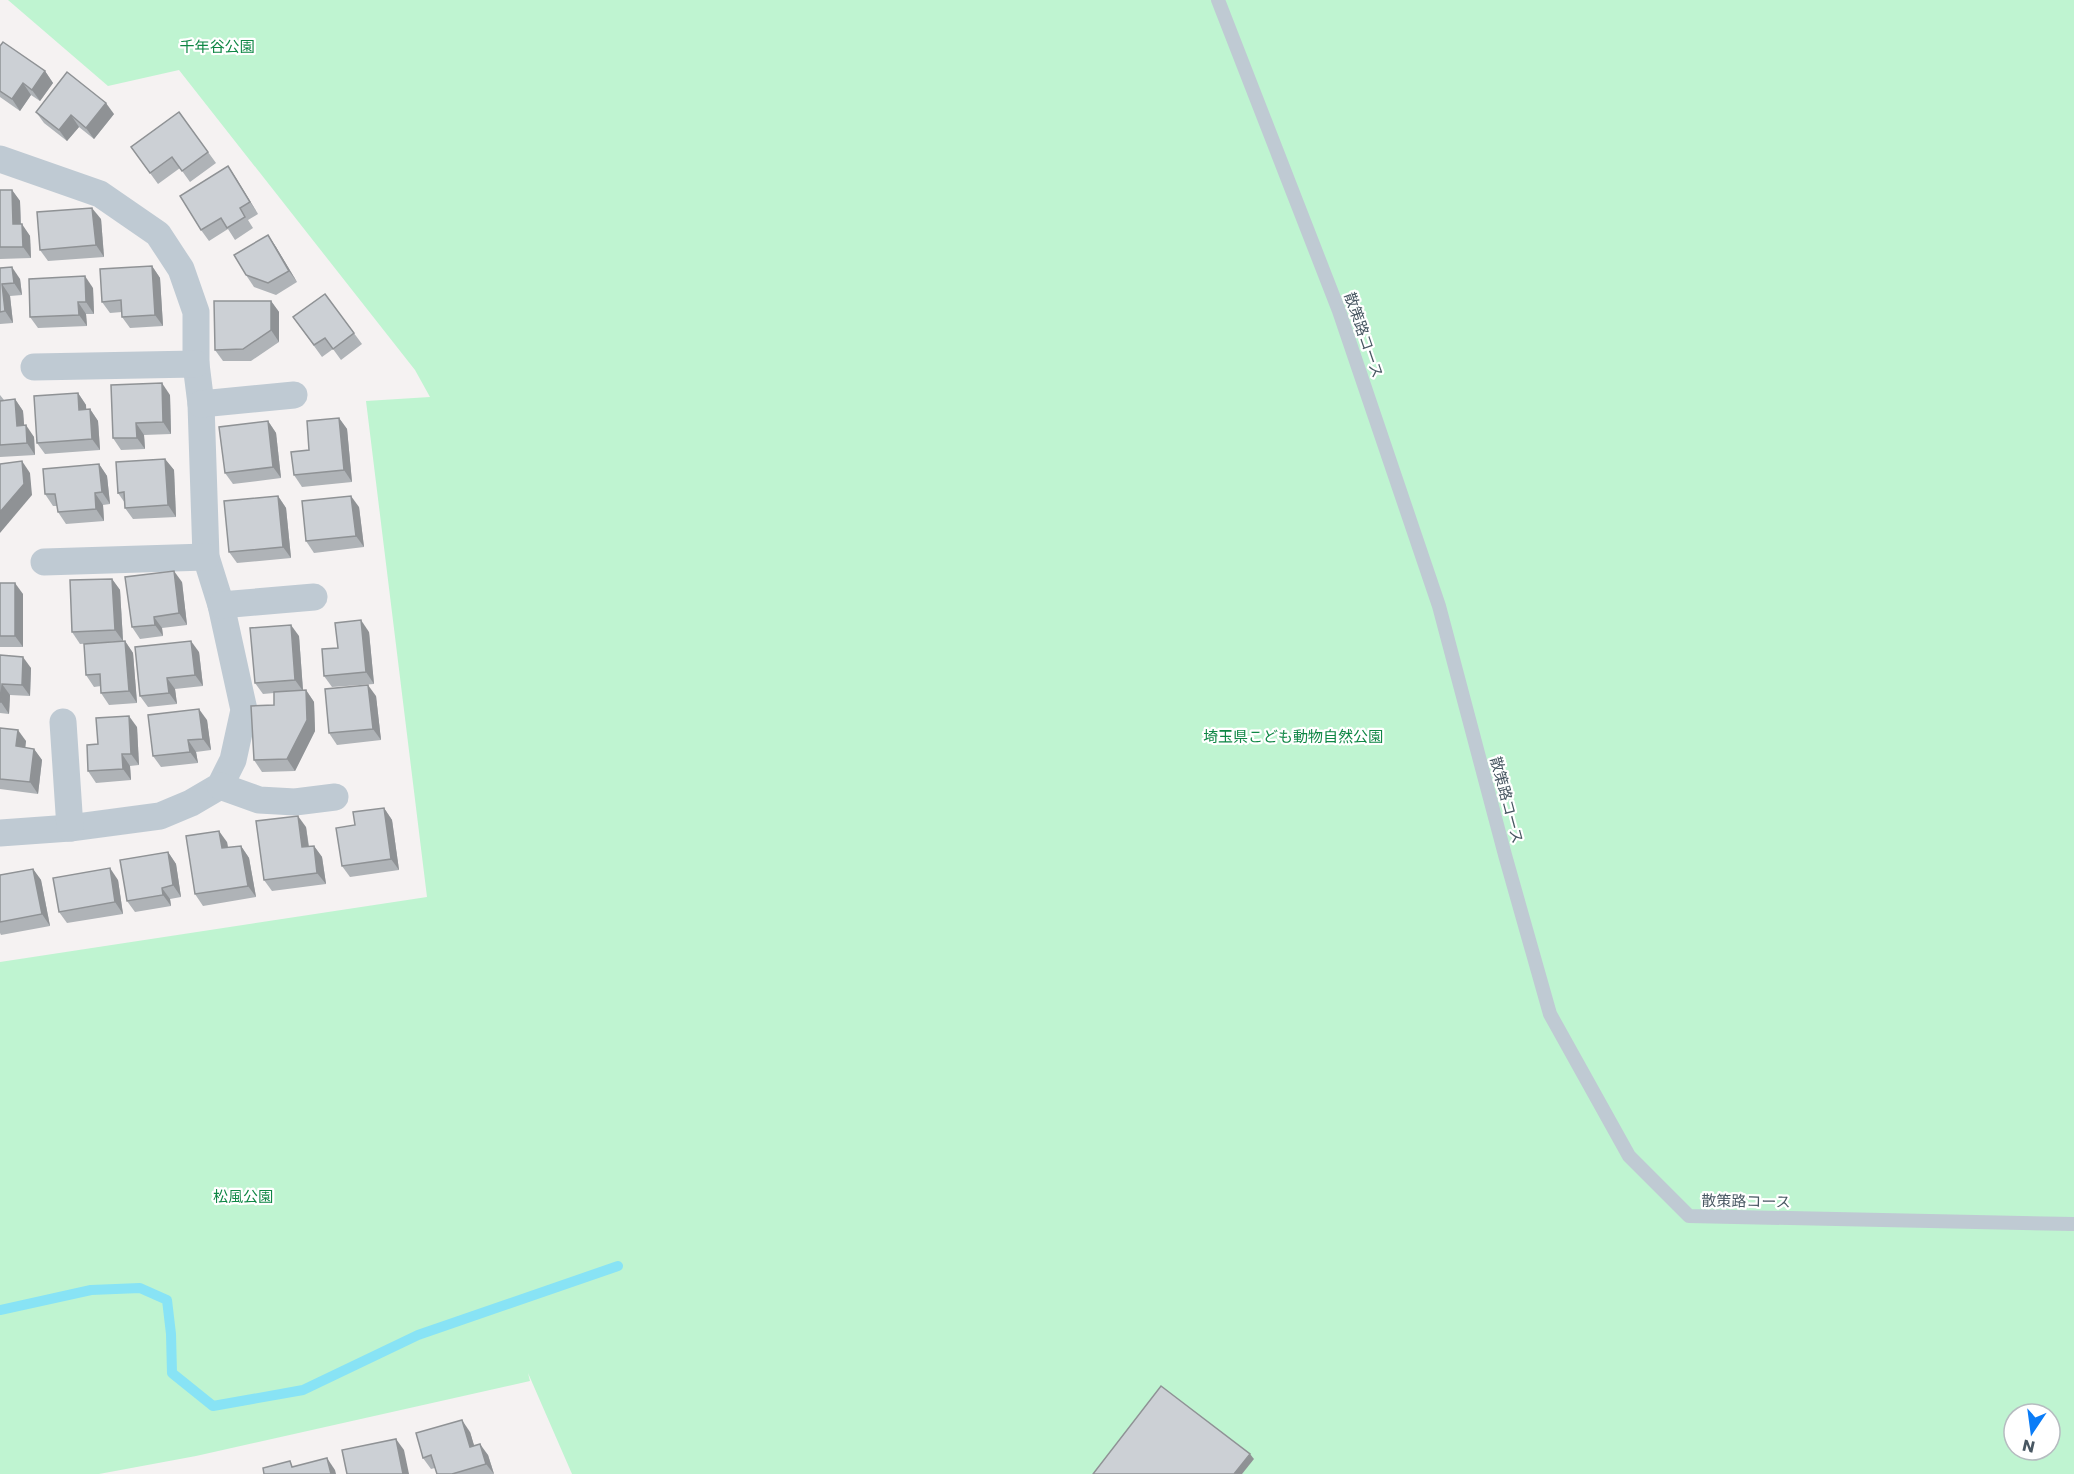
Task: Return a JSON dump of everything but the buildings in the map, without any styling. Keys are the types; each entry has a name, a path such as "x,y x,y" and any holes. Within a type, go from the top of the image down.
{"street":[{"path":"0,159 100,194 158,234 181,269 196,312 196,364 201,404 206,557 221,605 244,710 233,760 220,786 191,803 160,816 70,828 0,833"},
{"path":"34,367 196,364"},
{"path":"201,404 294,395"},
{"path":"44,562 206,557"},
{"path":"221,605 314,597"},
{"path":"63,722 70,828"},
{"path":"220,786 259,800 295,802 335,797"}],"lane":[{"name":"散策路コース","path":"1218,0 1339,311 1438,606 1550,1014 1629,1156 1689,1216 2074,1224"}],"green space":[{"name":"埼玉県こども動物自然公園","path":"8,0 2074,0 2074,1474 572,1474 528,1373 530,1381 196,1456 99,1474 0,1474 0,962 427,897 366,401 430,397 415,370 179,70 108,86"}],"waterway":[{"path":"0,1310 91,1290 140,1288 167,1300 172,1373 213,1406 303,1390 418,1335 618,1266"}],"park label":[{"name":"千年谷公園","path":"217,46"},
{"name":"松風公園","path":"243,1196"}]}
